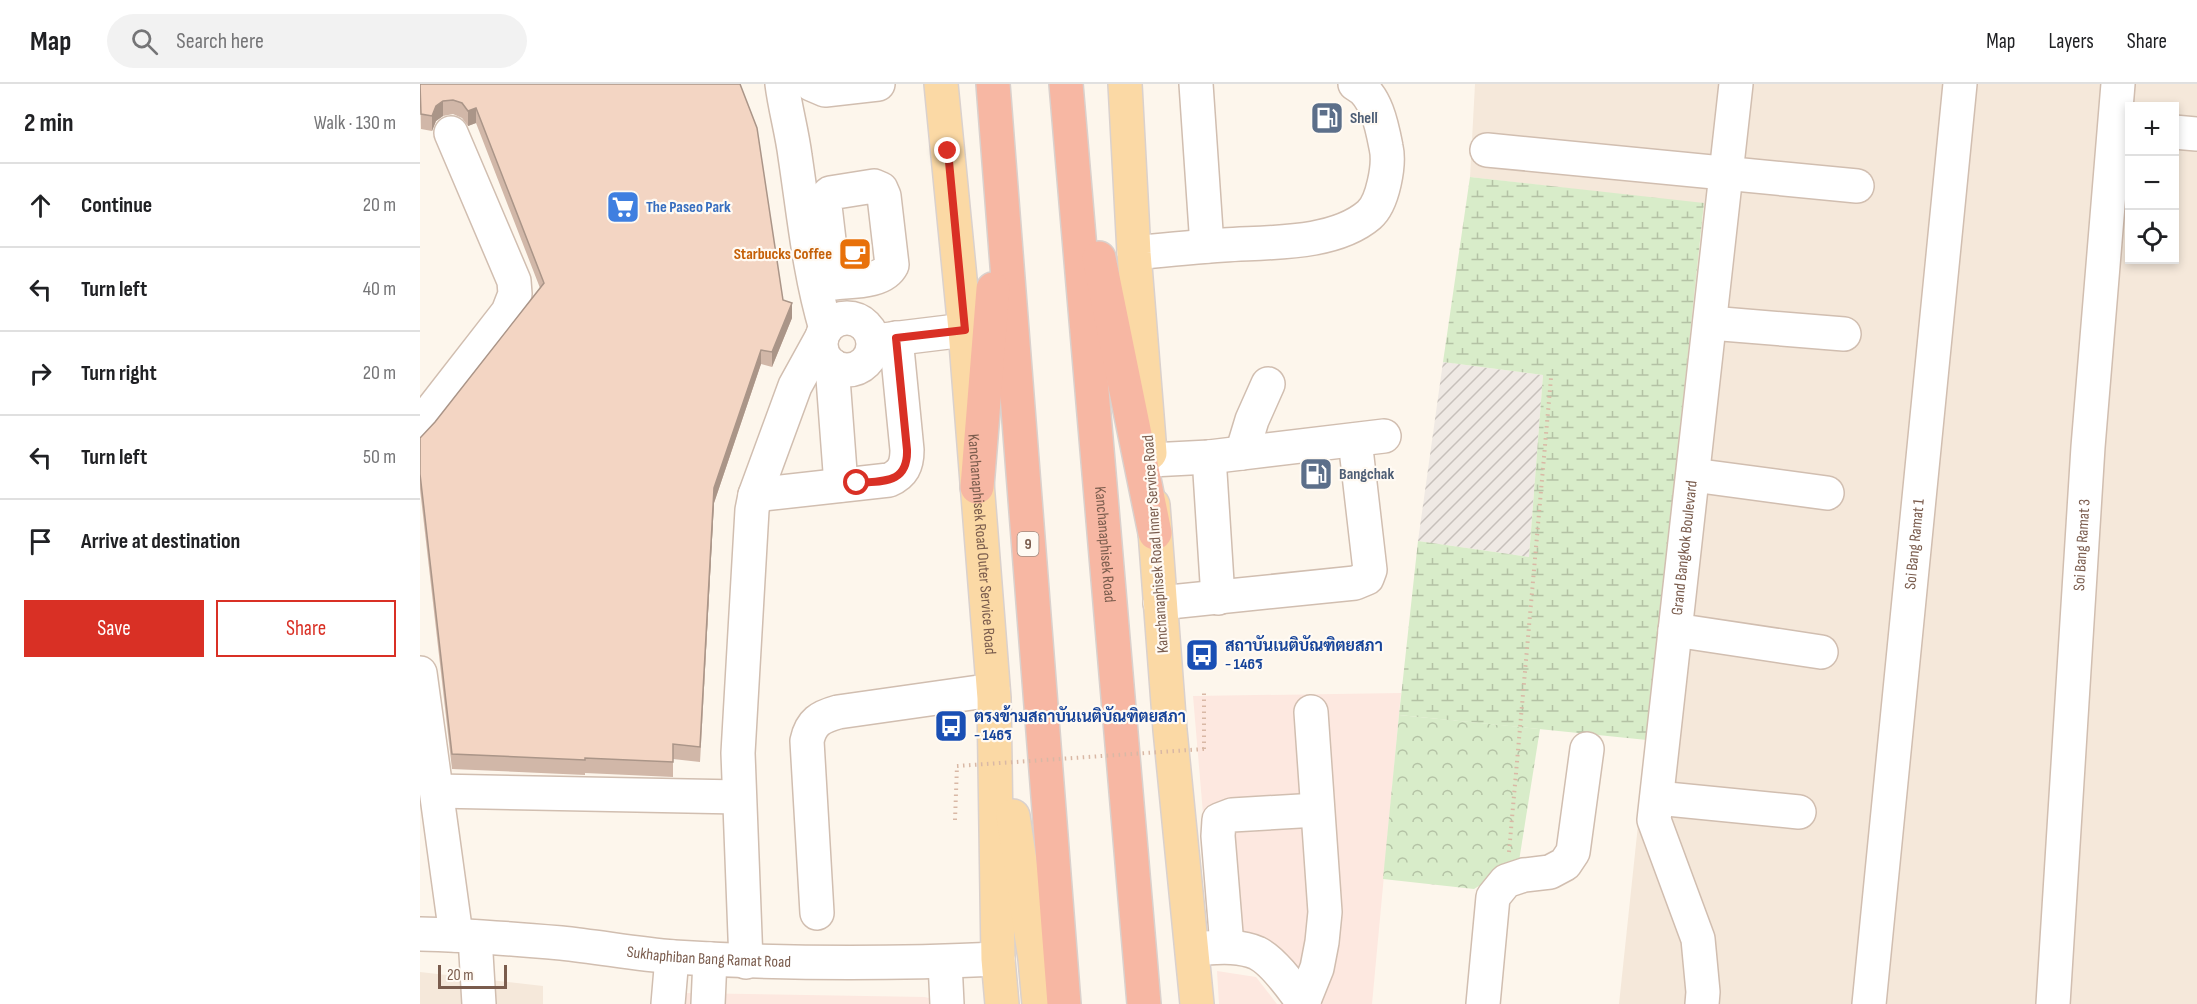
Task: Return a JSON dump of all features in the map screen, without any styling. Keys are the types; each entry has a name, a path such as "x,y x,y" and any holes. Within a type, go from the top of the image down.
{"highway":[{"name":"9","path":"993,84 1064,1004"},
{"path":"1067,94 1155,533"},
{"name":"Kanchanaphisek Road","path":"1067,94 1144,1004"},
{"path":"977,487 1001,186"}],"main road":[{"name":"Kanchanaphisek Road Outer Service Road","path":"941,84 965,330 993,694 998,959 1002,1004"},
{"name":"Kanchanaphisek Road Inner Service Road","path":"1125,84 1134,253 1160,603 1197,1004"},
{"path":"993,694 1035,959 1039,1004"},
{"path":"1170,730 1172,953 1175,1004"}],"street":[{"path":"782,84 795,153 816,294 844,370 861,367 884,340"},
{"path":"811,84 825,90 878,84"},
{"path":"1196,84 1207,246"},
{"name":"Grand Bangkok Boulevard","path":"1702,1004 1698,939 1654,820 1736,84"},
{"name":"Soi Bang Ramat 1","path":"1869,1004 1960,84"},
{"name":"Soi Bang Ramat 3","path":"2053,1004 2088,447 2122,126 2118,84"},
{"path":"1134,253 1314,238 1351,227 1371,214 1384,186 1388,156 1381,120 1362,85"},
{"path":"2179,132 2197,134"},
{"path":"420,425 508,312 514,294 513,281 451,133"},
{"path":"1487,150 1857,186"},
{"path":"834,283 876,277 885,274 892,265 884,196 881,189 874,186 830,193 826,197 825,206 834,283 830,337 842,485"},
{"path":"755,495 889,480 898,476 904,468 907,450 884,340 876,277"},
{"path":"746,962 739,720 752,510 755,495 795,386 830,337 849,318 864,324 884,340 965,330"},
{"path":"1710,323 1844,334"},
{"path":"1242,453 1252,420 1268,384"},
{"path":"1150,460 1209,457 1369,438 1370,570 1367,578 1355,583 1160,603"},
{"path":"1209,457 1218,598"},
{"path":"1693,475 1827,493"},
{"path":"1675,630 1821,652"},
{"path":"420,673 437,791 479,1004"},
{"path":"817,913 807,741 810,728 821,716 838,712 993,694"},
{"path":"1303,1003 1317,968 1325,912 1311,712"},
{"path":"1483,1004 1493,897 1506,881 1524,875 1550,872 1564,864 1573,852 1587,749"},
{"path":"437,791 740,797"},
{"path":"1657,798 1799,812"},
{"path":"1227,946 1218,837 1220,820 1232,815 1317,810"},
{"name":"Sukhaphiban Bang Ramat Road","path":"420,934 561,943 672,957 746,962 945,962 998,959"},
{"path":"1192,949 1227,946 1257,953 1284,976 1303,1003"},
{"path":"668,1004 672,957"},
{"path":"708,1004 710,959"},
{"path":"945,962 947,1004"}],"path":[{"path":"1506,881 1551,378"},
{"path":"955,820 957,766 1204,749 1204,693"}],"shaded area":[{"path":"1475,84 2197,84 2197,1004 1619,1004 1704,204 1470,177"},
{"path":"1443,362 1543,375 1529,557 1418,541"},
{"path":"1401,693 1372,1004 1319,1004 1213,931 1193,696"},
{"path":"1217,971 1256,977 1277,1004 1219,1004"},
{"path":"420,972 543,986 543,1004 420,1004"},
{"path":"683,993 925,997 952,1004 683,1004"}],"green space":[{"path":"1470,177 1704,203 1647,740 1399,715 1418,541 1529,557 1543,375 1443,362"},
{"path":"1399,715 1540,729 1519,861 1474,889 1383,879"}],"building":[{"path":"420,84 740,84 757,128 783,300 792,303 772,352 761,350 714,488 700,747 673,744 673,762 452,754 420,474 420,438 544,283 476,108 468,111 462,103 453,100 443,101 436,106 432,116 421,114"}],"place":[{"name":"Shell","path":"1327,118"},
{"name":"The Paseo Park","path":"623,207"},
{"name":"Starbucks Coffee","path":"855,254"},
{"name":"Bangchak","path":"1316,474"},
{"name":"สถาบันเนติบัณฑิตยสภา - 146ร","path":"1202,655"},
{"name":"ตรงข้ามสถาบันเนติบัณฑิตยสภา - 146ร","path":"951,726"}],"route":[{"path":"857,483 889,480 898,476 906,464 907,450 896,338 965,330 948,151"}]}
